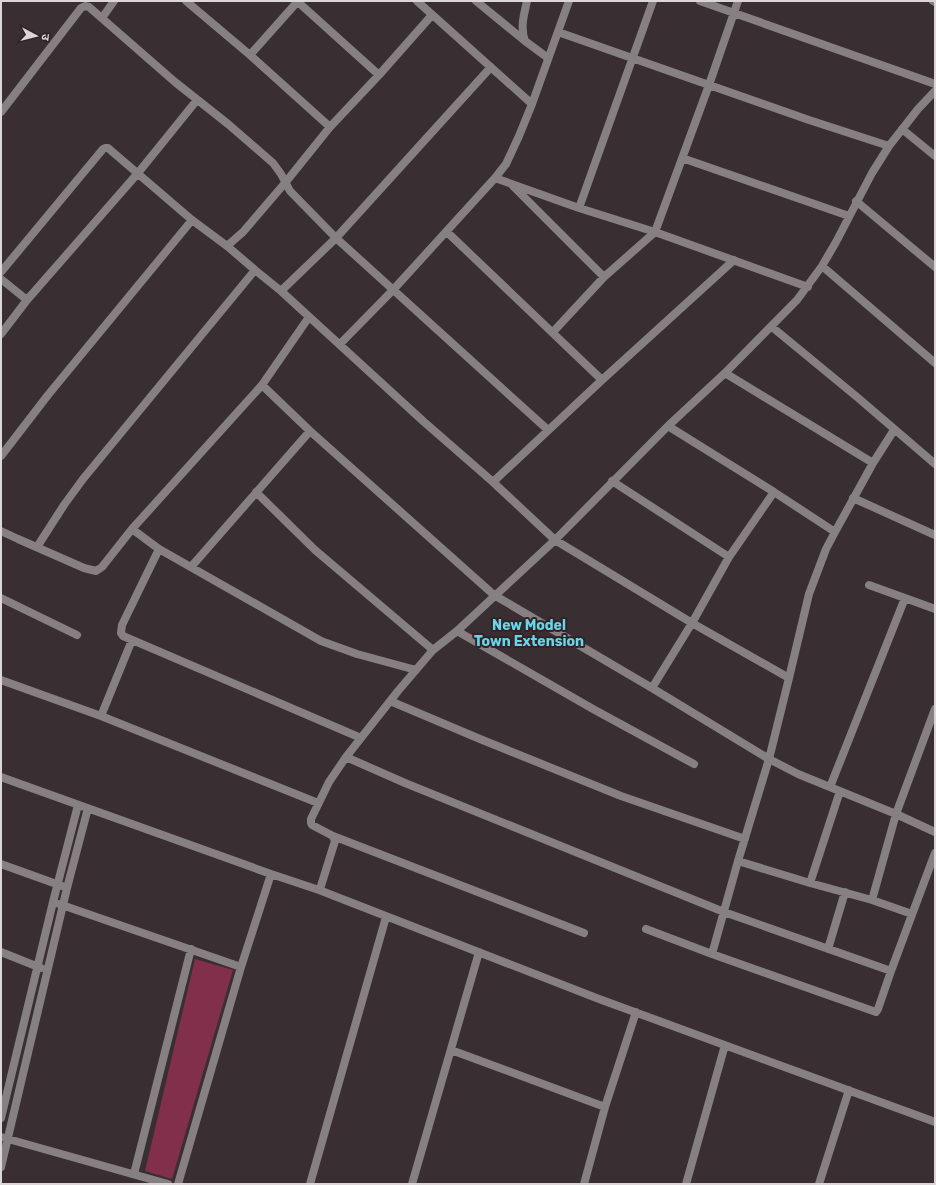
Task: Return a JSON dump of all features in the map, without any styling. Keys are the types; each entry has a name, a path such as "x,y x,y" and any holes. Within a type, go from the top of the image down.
{"street":[{"path":"102,18 114,1"},
{"path":"186,1 196,4 330,127"},
{"path":"417,1 532,104"},
{"path":"476,1 548,58"},
{"path":"525,41 522,32 523,20 528,1"},
{"path":"340,344 393,290 506,164 532,104 569,1"},
{"path":"579,208 653,1"},
{"path":"700,1 935,84"},
{"path":"553,332 604,277 655,232 738,1"},
{"path":"250,55 298,2 379,75"},
{"path":"1,112 82,8 85,6 89,7 174,82 258,149 281,174 285,183 295,197 336,238 548,430"},
{"path":"227,246 243,232 330,127 379,75 432,15"},
{"path":"558,32 809,120 889,146"},
{"path":"281,291 336,238 491,67"},
{"path":"584,933 333,836 314,827 311,822 318,803 329,782 346,757 433,650 457,631 494,595 555,540 612,481 725,373 797,300 822,266 836,242 856,201 889,146 902,128 935,91"},
{"path":"1,334 27,300 138,173 197,100"},
{"path":"902,128 935,156"},
{"path":"1,272 105,148 111,150 192,220 227,246 281,291 424,421 494,482 555,540 692,623 789,678"},
{"path":"682,158 849,216"},
{"path":"495,178 579,208 655,232 808,287"},
{"path":"511,184 604,277"},
{"path":"856,201 935,267"},
{"path":"1,456 48,395 192,220"},
{"path":"446,232 602,380"},
{"path":"494,482 602,380 734,260"},
{"path":"822,266 935,363"},
{"path":"37,547 64,504 83,479 255,270"},
{"path":"1,279 27,300"},
{"path":"1,532 84,568 96,571 102,567 132,529 262,385 309,317"},
{"path":"772,327 935,464"},
{"path":"725,373 873,463"},
{"path":"262,385 310,431 494,595 769,759 798,774 896,814 935,832"},
{"path":"668,426 774,492 834,532"},
{"path":"712,954 769,759 809,594 834,532 873,463 894,430"},
{"path":"191,567 310,431"},
{"path":"612,481 729,557"},
{"path":"256,492 316,550 433,650"},
{"path":"652,688 692,623 729,557 774,492"},
{"path":"853,498 935,535"},
{"path":"132,529 158,549 322,641 357,654 416,670"},
{"path":"158,549 122,626 121,633 124,636 361,738"},
{"path":"869,585 935,610"},
{"path":"1,598 77,635"},
{"path":"830,787 905,598"},
{"path":"457,631 593,709 694,764"},
{"path":"101,716 132,640"},
{"path":"1,680 101,716 318,803"},
{"path":"390,701 621,796 745,839"},
{"path":"872,900 896,814 935,709"},
{"path":"346,757 405,783 724,912 891,971"},
{"path":"1,777 319,890 636,1012 935,1122"},
{"path":"810,883 840,791"},
{"path":"1,1118 37,966 78,805"},
{"path":"1,1167 4,1138 88,808"},
{"path":"319,890 335,841 333,836"},
{"path":"646,929 876,1012 935,853"},
{"path":"738,861 872,900 912,914"},
{"path":"1,864 67,888"},
{"path":"178,1184 241,967 271,874"},
{"path":"828,949 845,892"},
{"path":"53,902 241,967"},
{"path":"310,1184 386,917"},
{"path":"134,1174 191,950"},
{"path":"1,952 48,970"},
{"path":"412,1184 479,952"},
{"path":"584,1184 605,1107 636,1012"},
{"path":"686,1184 725,1045"},
{"path":"451,1050 605,1107"},
{"path":"821,1183 849,1090"},
{"path":"4,1138 168,1184"}],"shaded area":[{"path":"195,959 233,970 172,1179 145,1171"}],"district":[{"name":"New Model Town Extension","path":"529,634"}]}
